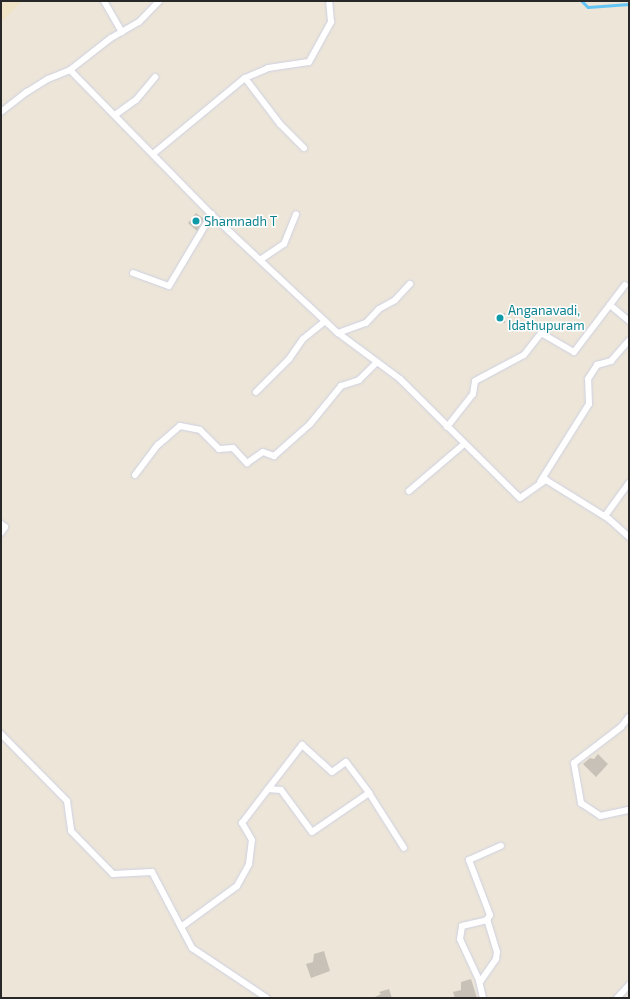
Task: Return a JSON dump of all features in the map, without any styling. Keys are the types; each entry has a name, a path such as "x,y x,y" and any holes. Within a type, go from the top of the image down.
{"street":[{"path":"104,1 122,32"},
{"path":"1,112 48,79 70,70 122,32 139,22 159,1"},
{"path":"153,154 245,78 268,68 309,62 331,22 329,1"},
{"path":"70,70 212,214 260,260 338,333 400,379 520,498 546,480 605,516 629,537"},
{"path":"116,115 136,100 155,77"},
{"path":"245,78 280,124 304,148"},
{"path":"133,274 168,286 212,214"},
{"path":"260,260 284,244 296,214"},
{"path":"338,333 366,323 379,309 395,300 410,284"},
{"path":"447,427 473,394 475,381 524,355 541,333 574,352 625,285"},
{"path":"610,305 629,321"},
{"path":"256,392 289,359 303,339 325,321"},
{"path":"538,485 589,404 588,379 597,365 611,361 629,340"},
{"path":"135,475 158,445 180,426 200,430 219,449 233,448 247,463 263,452 274,456 310,424 341,386 359,380 376,362"},
{"path":"409,491 464,444"},
{"path":"605,516 629,483"},
{"path":"1,524 5,527 1,533"},
{"path":"629,717 621,727 574,763 581,803 600,816 629,810"},
{"path":"1,734 67,801 71,831 113,874 152,872 192,948 267,998"},
{"path":"181,927 237,886 249,864 252,840 242,823 302,745 332,772 346,762 369,793 404,848"},
{"path":"268,789 280,790 312,832 369,793"},
{"path":"483,998 480,982 460,939 462,926 487,920 490,915 469,860 501,846"},
{"path":"480,982 496,959 497,952 487,920"},
{"path":"617,998 629,985"}],"shaded area":[{"path":"1,1 23,1 1,22"}],"building":[{"name":"Shamnadh T","path":"196,213 204,219 197,231 188,223"},
{"name":"Anganavadi, Idathupuram","path":"497,313 505,313 505,323 497,323"},
{"path":"598,754 608,764 596,777 583,764 590,758 594,759"},
{"path":"324,951 330,971 311,978 306,964 313,962 314,954"},
{"path":"471,979 477,998 455,998 453,992 461,990 461,982"},
{"path":"389,989 392,998 373,998 381,994 379,992"}],"waterway":[{"path":"582,1 588,7 629,4"}],"place":[{"name":"Shamnadh T","path":"196,221"},
{"name":"Anganavadi, Idathupuram","path":"500,318"}]}
